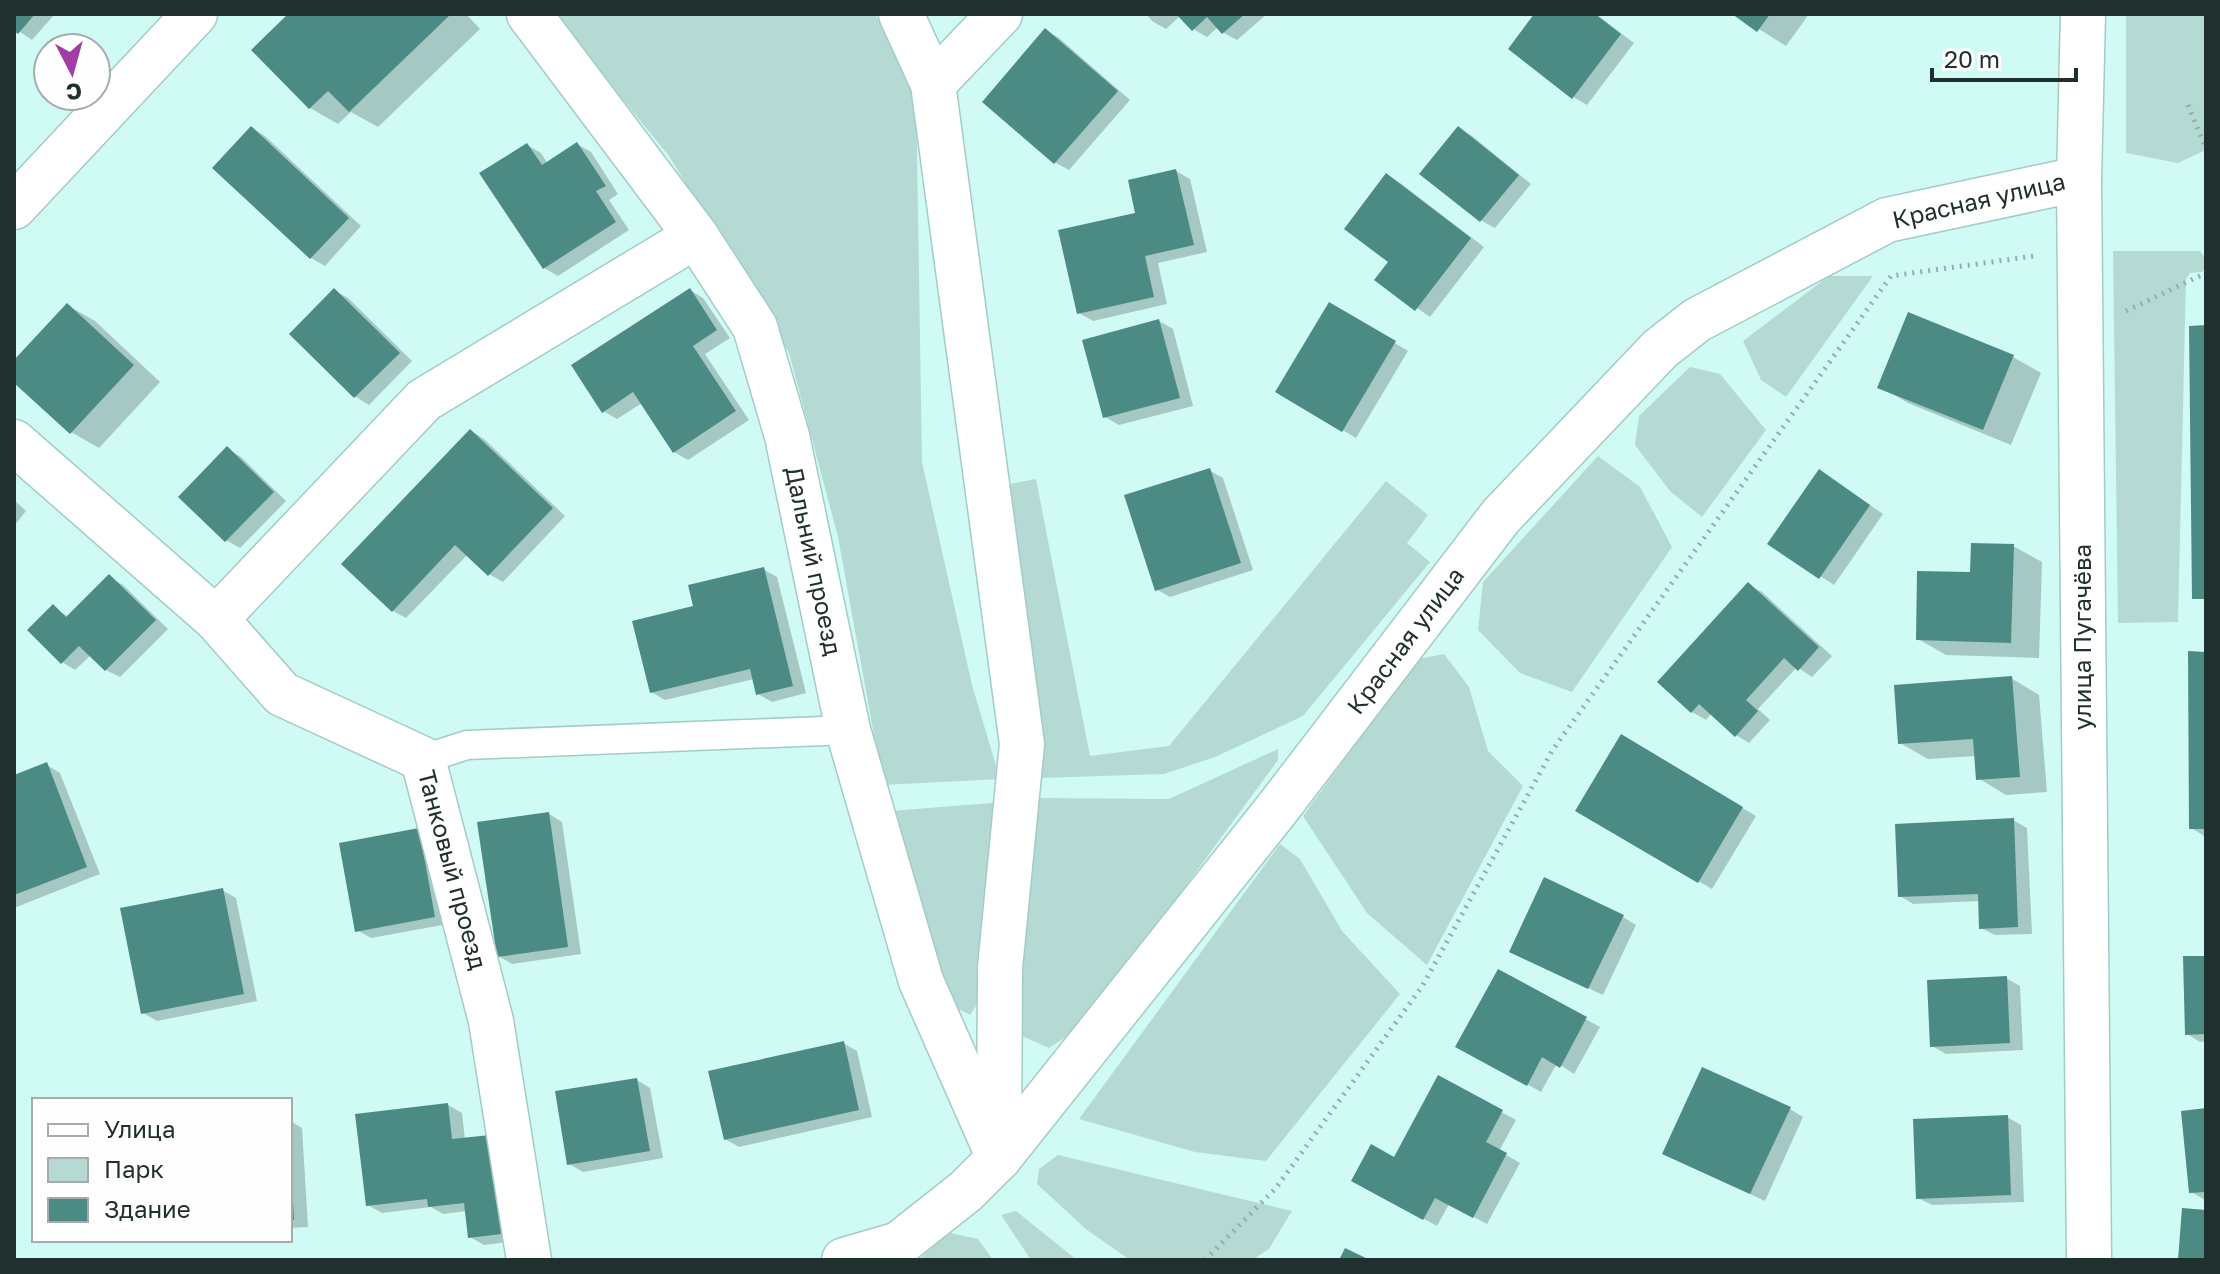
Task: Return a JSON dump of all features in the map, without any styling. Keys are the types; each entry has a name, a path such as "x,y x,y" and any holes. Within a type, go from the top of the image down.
{"street":[{"path":"14,207 195,14"},
{"name":"Дальний проезд","path":"529,14 696,236 755,327 787,436 848,730 921,981 999,1158"},
{"path":"901,14 933,84 1022,744 1000,968 999,1158"},
{"path":"933,84 1000,14"},
{"name":"улица Пугачёва","path":"2083,14 2079,179 2089,1260"},
{"name":"Красная улица","path":"844,1260 899,1244 966,1191 999,1158 1277,809 1501,516 1660,349 1697,320 1887,220 2079,179"},
{"path":"216,619 424,400 696,236"},
{"name":"Танковый проезд","path":"14,442 216,619 282,694 423,759 491,1021 529,1260"}],"lane":[{"path":"423,759 467,745 848,730"}],"path":[{"path":"2188,105 2206,149"},
{"path":"1205,1260 1276,1188 1423,985 1552,751 1891,276 2080,249"},
{"path":"2117,315 2206,273"}],"green space":[{"path":"553,14 875,14 916,88 922,462 972,685 1000,779 883,785 838,537 789,353 669,156"},
{"path":"2126,14 2206,14 2206,150 2178,163 2126,153"},
{"path":"2113,251 2200,251 2206,259 2206,269 2190,273 2186,279 2178,622 2118,623"},
{"path":"1829,276 1873,276 1786,397 1761,380 1743,341"},
{"path":"1690,367 1720,374 1766,430 1702,517 1670,491 1635,445 1639,416"},
{"path":"1598,456 1640,487 1672,547 1572,692 1520,673 1478,630 1483,582"},
{"path":"1036,479 1090,756 1169,746 1386,481 1428,515 1407,543 1430,562 1303,716 1215,757 1164,774 1041,778 999,486"},
{"path":"1444,654 1469,687 1488,751 1523,786 1427,965 1367,913 1303,816 1418,659"},
{"path":"1278,749 1278,760 1083,1026 1049,1048 1022,1036 1017,1012 1038,798 1169,799"},
{"path":"1003,802 982,997 970,1015 951,1005 891,811"},
{"path":"1280,844 1300,859 1342,931 1400,994 1266,1161 1195,1152 1079,1119"},
{"path":"1058,1155 1292,1211 1269,1249 1252,1260 1130,1260 1087,1230 1037,1184 1039,1169"},
{"path":"1016,1211 1077,1260 1031,1260 1001,1215"},
{"path":"946,1232 978,1239 993,1260 919,1260"}],"building":[{"path":"14,14 35,14 18,34 14,31"},
{"path":"288,14 451,14 349,112 328,91 309,109 251,50"},
{"path":"1176,14 1245,14 1222,34 1207,17 1192,31"},
{"path":"1534,14 1595,14 1621,34 1572,99 1508,49"},
{"path":"1732,14 1770,14 1757,32"},
{"path":"1045,28 1118,91 1054,164 982,102"},
{"path":"251,126 349,218 310,259 212,168"},
{"path":"1458,126 1519,175 1480,222 1419,174"},
{"path":"577,142 606,186 596,191 616,222 543,269 479,173 527,143 542,165"},
{"path":"1176,169 1194,245 1145,256 1154,297 1077,314 1058,230 1135,213 1128,180"},
{"path":"1386,173 1471,238 1415,311 1374,280 1388,262 1344,229"},
{"path":"334,288 400,353 354,398 289,334"},
{"path":"690,288 717,330 693,346 736,411 673,453 633,392 602,413 571,365"},
{"path":"1329,302 1396,341 1342,432 1275,392"},
{"path":"67,303 134,365 70,434 14,383 14,360"},
{"path":"1908,312 2014,355 1983,430 1877,388"},
{"path":"1159,319 1180,398 1103,418 1082,340"},
{"path":"2206,325 2206,599 2192,599 2189,326"},
{"path":"470,429 553,508 488,576 455,545 392,612 341,564"},
{"path":"227,446 274,492 225,542 178,497"},
{"path":"1210,468 1241,563 1155,591 1124,495"},
{"path":"1819,469 1870,505 1819,579 1767,544"},
{"path":"1971,543 2014,544 2011,643 1916,640 1917,571 1970,572"},
{"path":"764,567 793,686 756,695 750,669 650,693 632,621 693,606 688,585"},
{"path":"109,574 156,620 105,671 79,646 61,664 27,630 53,604 66,617"},
{"path":"1748,582 1819,647 1798,671 1784,658 1746,700 1758,711 1735,737 1699,704 1691,713 1657,682"},
{"path":"2188,651 2206,652 2206,829 2189,829"},
{"path":"2012,676 2020,777 1976,780 1973,739 1898,744 1894,685"},
{"path":"1621,734 1743,807 1698,883 1575,811"},
{"path":"47,762 87,867 14,895 14,775"},
{"path":"549,812 568,947 497,957 477,822"},
{"path":"2014,818 2018,927 1979,929 1978,894 1898,897 1895,824"},
{"path":"419,828 435,917 355,932 339,843"},
{"path":"1544,877 1624,915 1588,989 1509,952"},
{"path":"223,888 244,994 141,1014 120,908"},
{"path":"2183,956 2206,956 2206,1034 2185,1035"},
{"path":"1498,969 1587,1017 1560,1068 1542,1057 1527,1086 1455,1047"},
{"path":"2007,976 2010,1043 1930,1047 1927,980"},
{"path":"844,1041 859,1110 724,1140 708,1071"},
{"path":"1702,1067 1791,1107 1750,1194 1662,1154"},
{"path":"1438,1075 1503,1110 1486,1142 1507,1153 1473,1218 1435,1198 1423,1220 1351,1181 1371,1144 1394,1157"},
{"path":"637,1078 650,1151 567,1165 555,1091"},
{"path":"448,1103 452,1139 490,1135 502,1234 468,1238 464,1203 428,1207 427,1199 366,1206 355,1114"},
{"path":"2206,1108 2206,1192 2189,1193 2181,1111"},
{"path":"2008,1115 2011,1195 1916,1199 1913,1119"},
{"path":"2182,1208 2206,1210 2206,1260 2178,1260"},
{"path":"1345,1248 1370,1260 1339,1260"}]}
